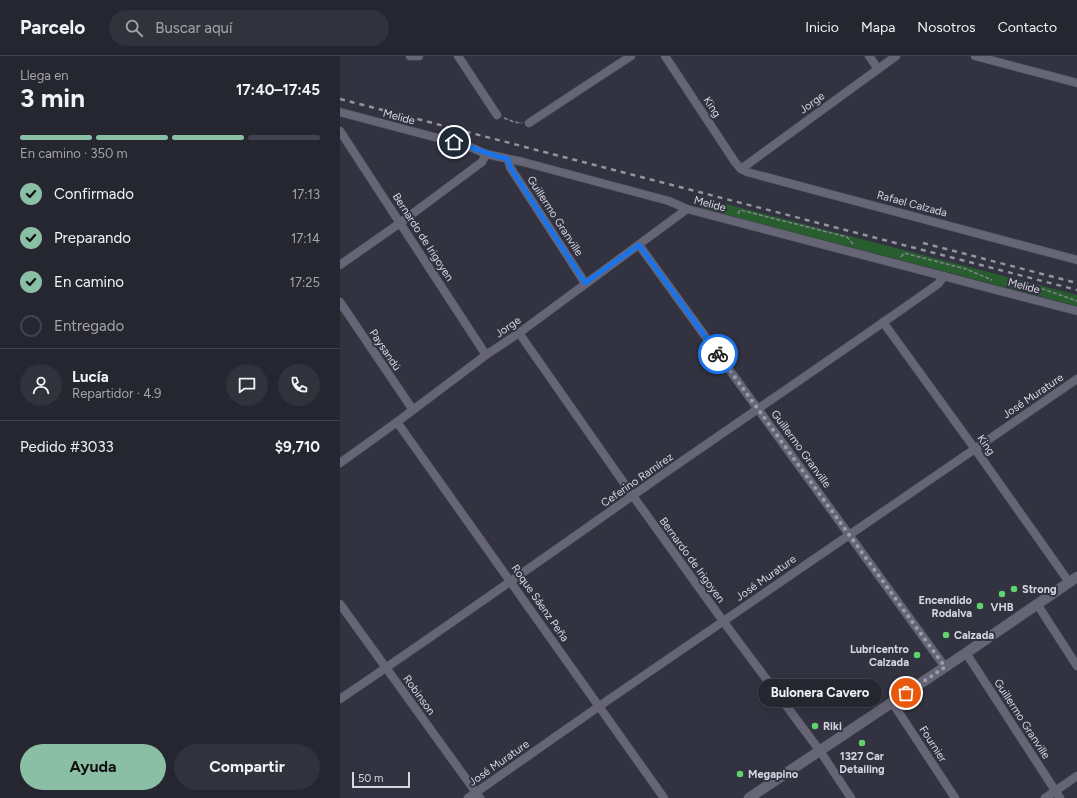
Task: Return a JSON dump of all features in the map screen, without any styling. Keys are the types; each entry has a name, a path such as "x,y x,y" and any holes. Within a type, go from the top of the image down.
{"main road":[{"path":"749,798 1073,580"}],"street":[{"path":"410,56 420,56"},
{"path":"458,56 497,115"},
{"path":"529,123 631,56"},
{"name":"King","path":"665,56 741,169"},
{"path":"869,56 878,69"},
{"name":"Jorge","path":"741,169 896,56"},
{"path":"975,56 1077,83"},
{"name":"Melide","path":"340,112 468,146 486,154 669,201 687,209 1077,311"},
{"name":"Bernardo de Irigoyen","path":"340,131 486,356"},
{"path":"340,265 400,223 482,162 486,154"},
{"name":"Guillermo Granville","path":"508,159 510,167 585,283"},
{"name":"Rafael Calzada","path":"741,169 747,172 1077,260"},
{"name":"Jorge","path":"340,462 397,422 687,209"},
{"name":"Guillermo Granville","path":"639,245 945,667"},
{"name":"Ceferino Ramírez","path":"340,699 512,582 938,284 944,276"},
{"name":"Paysandú","path":"340,302 413,410"},
{"name":"King","path":"883,322 975,449 1073,580"},
{"name":"Bernardo de Irigoyen","path":"519,333 723,621 820,750 851,798"},
{"name":"José Murature","path":"468,798 478,795 598,707 1077,379"},
{"name":"Roque Sáenz Peña","path":"397,422 664,798"},
{"name":"Robinson","path":"340,604 478,795"},
{"path":"1037,604 1077,666"},
{"name":"Guillermo Granville","path":"966,653 1057,794"},
{"name":"Fournier","path":"892,702 955,798"},
{"path":"1045,798 1057,794 1077,776"}],"path":[{"path":"497,115 514,122 529,123"},
{"path":"738,214 740,210 840,235 847,237 852,244 859,246"},
{"path":"894,255 902,257 904,253 966,269 993,280"},
{"path":"1006,284 1040,288 1077,302"}],"green space":[{"path":"711,200 1077,295 1077,306 701,208"}],"railway":[{"path":"340,99 1077,290"},
{"path":"923,243 1077,283"}],"way so far":[{"path":"718,354 945,667 906,693"}],"place":[{"name":"Strong","path":"1014,589"},
{"name":"VHB","path":"1002,594"},
{"name":"Encendido Rodalva","path":"980,606"},
{"name":"Calzada","path":"946,635"},
{"name":"Lubricentro Calzada","path":"917,655"},
{"name":"Bulonera Cavero","path":"906,693"},
{"name":"Riki","path":"815,726"},
{"name":"1327 Car Detailing","path":"862,743"},
{"name":"Megapino","path":"740,774"}],"route":[{"path":"454,142 486,154 508,159 510,167 585,283 639,245 718,354"}]}
